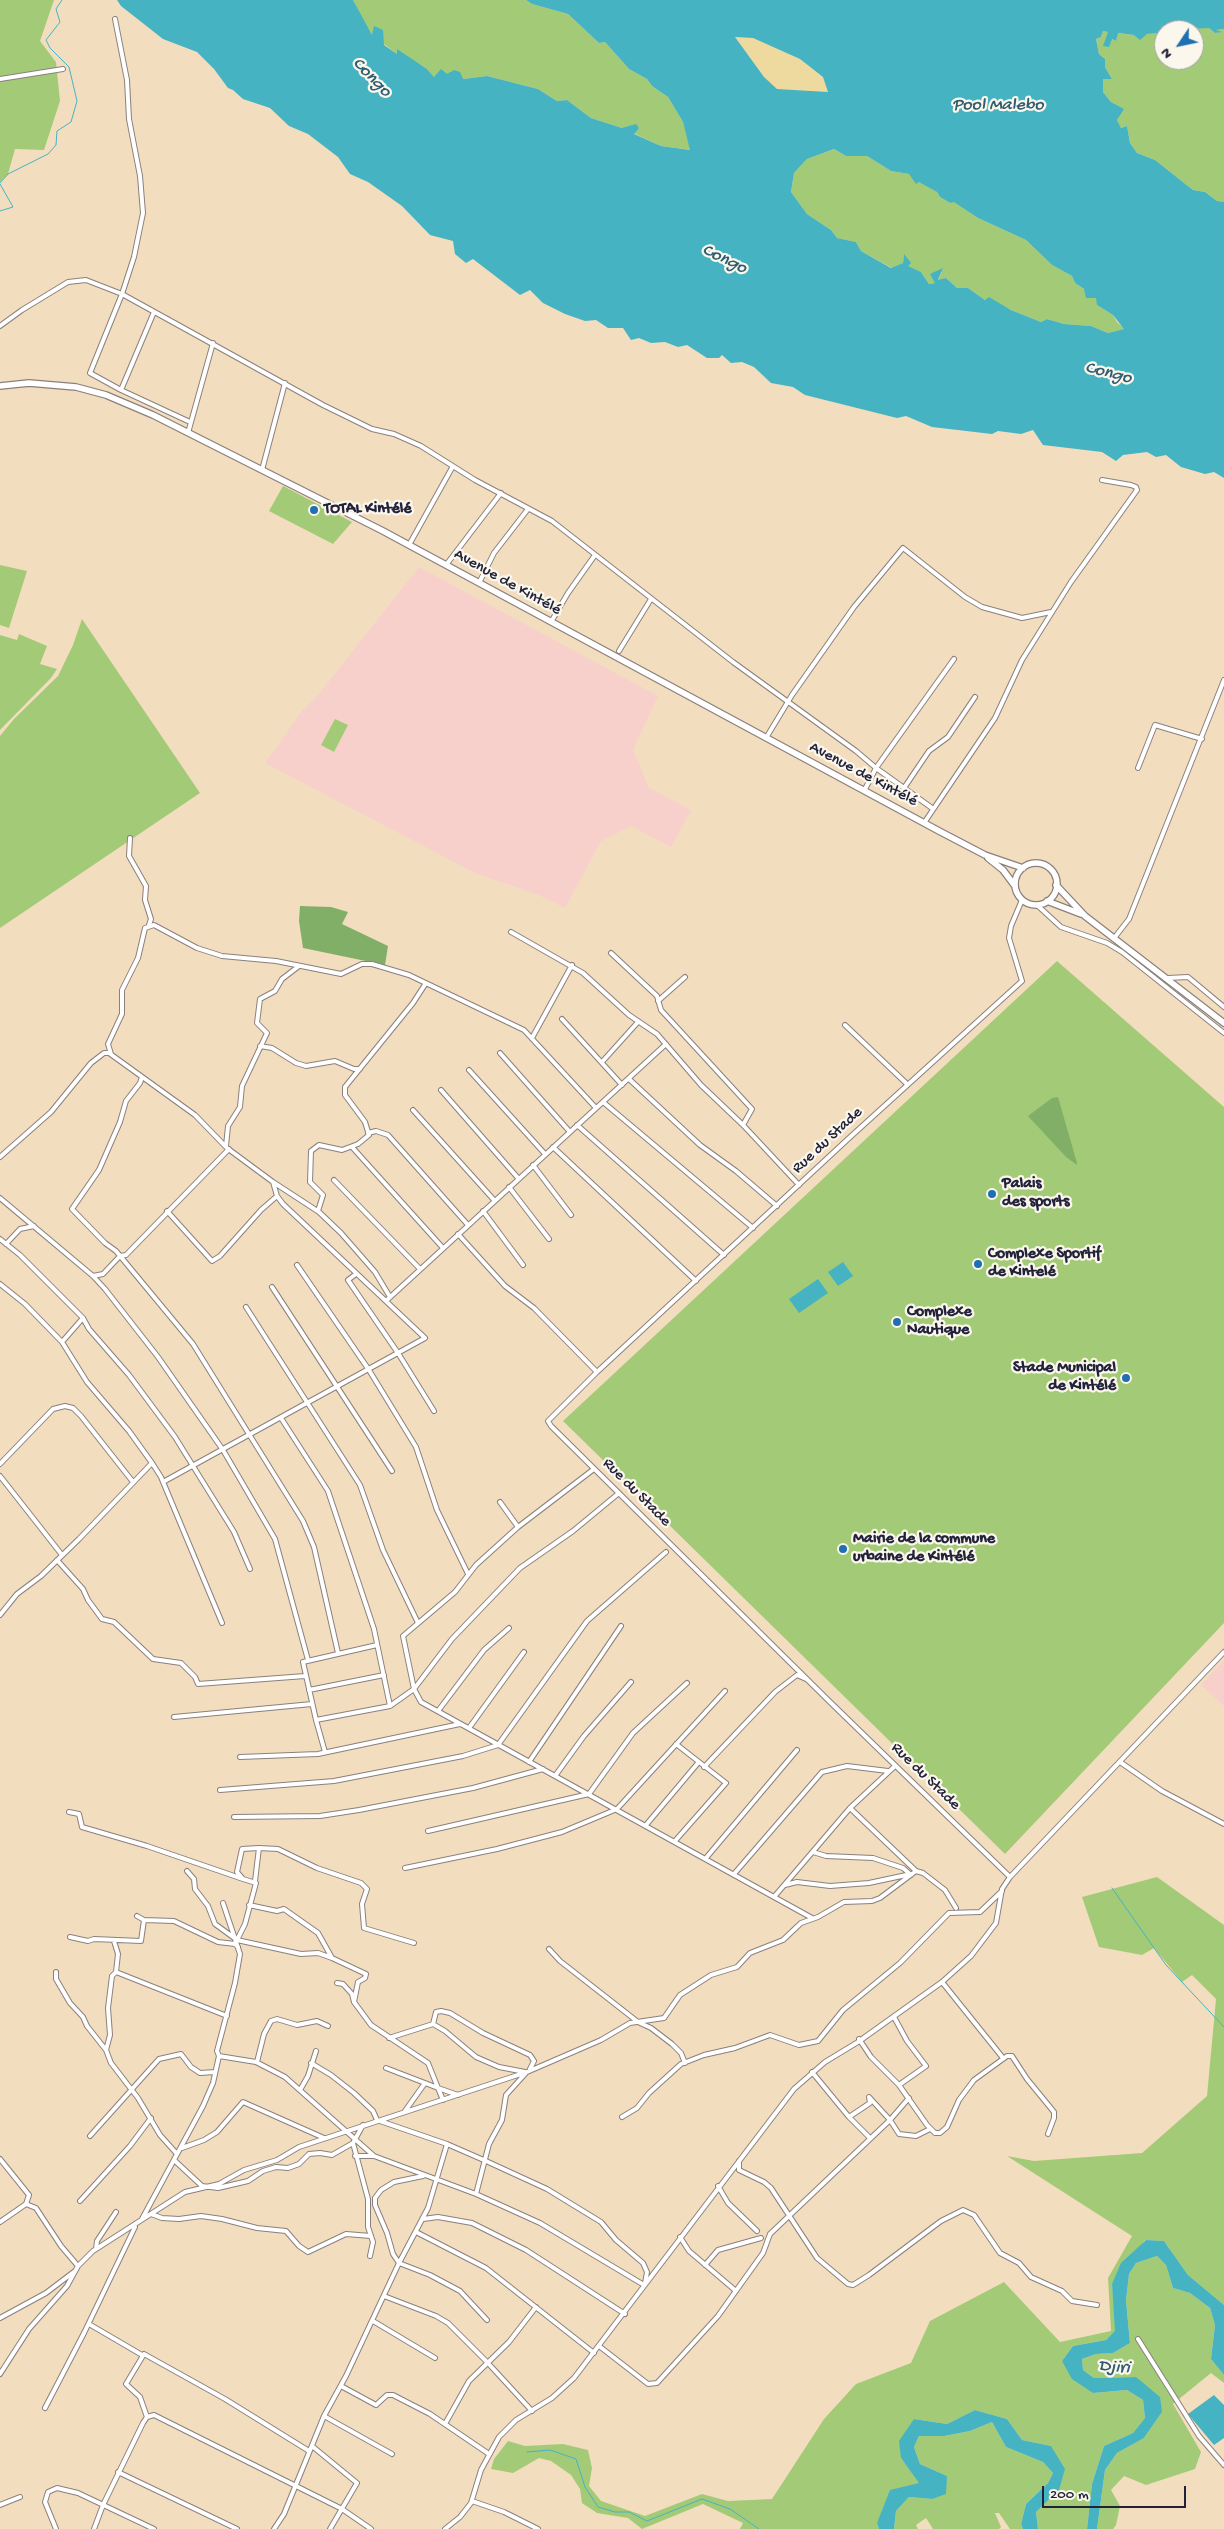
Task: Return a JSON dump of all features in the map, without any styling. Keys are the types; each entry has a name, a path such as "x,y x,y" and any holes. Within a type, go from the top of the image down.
{"main road":[{"name":"Avenue de Kintélé","path":"0,386 47,383 97,391 153,415 409,545 985,855 1023,868 1030,864 1045,866 1055,878 1056,885 1085,916"},
{"name":"Avenue de Kintélé","path":"985,855 1003,870 1015,886 1022,900"},
{"path":"1015,886 1016,879 1023,868"},
{"path":"1022,900 1037,905 1047,902 1052,897 1056,885"},
{"name":"Avenue de Kintélé","path":"1047,902 1064,906 1085,916 1115,937 1224,1023"}],"street":[{"path":"115,19 127,80 129,119 140,176 144,213 134,257 122,294 90,373 121,390 190,422"},
{"path":"0,80 63,69"},
{"path":"0,326 35,301 73,281 86,280 122,294 372,429 412,440 528,509 552,521 651,599 932,808"},
{"path":"121,390 154,312"},
{"path":"188,433 213,343"},
{"path":"262,470 285,383"},
{"path":"409,545 454,466"},
{"path":"924,823 932,808 995,718 1022,660 1085,560 1137,490 1132,485 1102,480"},
{"path":"446,565 501,493"},
{"path":"479,583 494,553 528,509"},
{"path":"766,738 788,702 854,607 903,548 965,597 982,607 1022,618 1053,611"},
{"path":"551,623 568,593 596,555"},
{"path":"619,651 651,599"},
{"path":"864,791 876,768 954,659"},
{"path":"1115,937 1129,919 1174,801 1202,739 1224,680"},
{"path":"904,788 929,751 948,737 975,697"},
{"path":"1138,768 1155,725 1202,739"},
{"path":"110,1054 108,1044 122,1014 122,990 133,972 144,933 151,919 145,900 146,886 129,856 130,838"},
{"name":"Rue du Stade","path":"1010,1877 807,1680 548,1421 597,1372 907,1084 1022,981 1010,938 1012,926 1022,900"},
{"path":"1037,905 1061,928 1107,943 1122,952 1224,1033"},
{"path":"149,925 154,925 197,948 222,956 269,960 341,974 362,964 372,964 409,975 524,1030 596,1108"},
{"path":"511,932 572,965 638,1022 657,1034 701,1085 743,1125 799,1185"},
{"path":"611,953 654,992 661,1010 752,1109 743,1125"},
{"path":"532,1038 572,965"},
{"path":"93,1276 103,1274 120,1256 126,1255 154,1228 167,1211 227,1147 228,1126 238,1111 240,1092 267,1033 257,1023 260,999 276,991 282,979 299,966"},
{"path":"658,1002 685,977"},
{"path":"1168,978 1188,977 1224,1007"},
{"path":"318,1211 323,1196 310,1182 311,1151 319,1145 336,1151 352,1147 365,1139 368,1133 365,1122 345,1095 344,1087 413,1003 426,983"},
{"path":"562,1019 622,1085"},
{"path":"602,1062 638,1022"},
{"path":"845,1025 907,1084"},
{"path":"388,1299 666,1044"},
{"path":"260,1046 272,1048 296,1063 306,1066 335,1061 360,1069"},
{"path":"0,1157 51,1112 91,1063 104,1053 110,1054 195,1115 227,1147 273,1182 318,1211 352,1244 375,1272 388,1299"},
{"path":"500,1053 570,1132"},
{"path":"347,1066 348,1082"},
{"path":"469,1070 545,1154"},
{"path":"142,1077 140,1083 126,1101 120,1122 99,1170 72,1209 105,1244 125,1261 193,1344 251,1434 307,1530 314,1547 338,1653"},
{"path":"629,1079 700,1145 736,1171 777,1206"},
{"path":"441,1090 518,1178"},
{"path":"603,1102 753,1228"},
{"path":"413,1110 494,1200"},
{"path":"577,1125 724,1255"},
{"path":"368,1133 376,1131 388,1135 468,1225"},
{"path":"352,1147 443,1248"},
{"path":"553,1147 696,1281"},
{"path":"533,1165 571,1214"},
{"path":"334,1180 420,1269"},
{"path":"163,1482 309,1404 425,1338 388,1299 356,1274 277,1196 273,1182"},
{"path":"509,1187 548,1238"},
{"path":"167,1211 212,1261 220,1256 261,1210 277,1196"},
{"path":"0,1198 93,1276 158,1357 223,1450 275,1539 308,1660"},
{"path":"483,1211 523,1265"},
{"path":"6,1244 20,1229 34,1226"},
{"path":"458,1234 505,1286 534,1308 597,1372"},
{"path":"0,1239 20,1255 83,1318 89,1329 129,1375 175,1437 234,1532 250,1569"},
{"path":"125,1261 126,1255"},
{"path":"297,1265 369,1370 416,1447 436,1510 468,1574"},
{"path":"356,1274 348,1280 398,1353 434,1411"},
{"path":"0,1285 24,1304 62,1342 84,1377 129,1431 152,1463 163,1482 222,1623"},
{"path":"272,1287 392,1471"},
{"path":"246,1307 360,1485 384,1550 418,1623"},
{"path":"62,1342 83,1318"},
{"path":"0,1464 53,1409 66,1406 73,1408 81,1416 133,1482"},
{"path":"281,1418 328,1491 377,1645 390,1706"},
{"path":"0,1615 18,1594 57,1560 152,1463"},
{"path":"594,1469 518,1527 468,1574 455,1592 403,1636 414,1689 421,1702 676,1841 812,1918"},
{"path":"0,1476 62,1555"},
{"path":"316,1720 390,1706 414,1689 452,1639 520,1568 573,1531 619,1493"},
{"path":"500,1502 518,1527"},
{"path":"220,1790 334,1781 464,1756 498,1745 587,1622 666,1552"},
{"path":"57,1560 83,1589 88,1600 102,1618 114,1622 153,1659 181,1663 195,1677 198,1684 305,1676"},
{"path":"530,1762 621,1626"},
{"path":"438,1711 484,1650 509,1628"},
{"path":"325,1752 303,1662 377,1645"},
{"path":"469,1728 524,1652"},
{"path":"445,2529 460,2517 472,2501 489,2454 507,2428 563,2388 594,2353 625,2314 644,2285 718,2186 784,2102 812,2072 942,1982 971,1956 992,1931 996,1923 1002,1892 1010,1877 1224,1652"},
{"path":"309,1690 384,1675"},
{"path":"704,1767 775,1692 797,1675 807,1680"},
{"path":"556,1776 584,1736 631,1682"},
{"path":"428,1831 588,1794 633,1733 687,1683"},
{"path":"405,1868 497,1849 562,1832 617,1809 725,1691"},
{"path":"174,1717 312,1704"},
{"path":"240,1757 325,1752 461,1724"},
{"path":"676,1744 726,1783 676,1841"},
{"path":"706,1858 797,1750"},
{"path":"1120,1762 1162,1791 1224,1824"},
{"path":"646,1825 698,1763"},
{"path":"734,1874 822,1772 847,1766 888,1771"},
{"path":"774,1897 850,1808 895,1766"},
{"path":"234,1817 320,1816 359,1810 473,1788 543,1769"},
{"path":"850,1808 912,1873"},
{"path":"69,1812 79,1814 82,1827 147,1846 243,1879 255,1881"},
{"path":"236,1940 245,1924 254,1894 259,1848"},
{"path":"243,1879 236,1868 242,1849 278,1849 317,1868 361,1883 367,1889 362,1904 364,1928 414,1943"},
{"path":"813,1852 826,1856 873,1858 912,1873"},
{"path":"187,1871 194,1880 195,1889 208,1906 215,1924 236,1940 294,1952 318,1953 366,1974 365,1978 358,1982 354,2002"},
{"path":"0,2374 29,2329 67,2286 78,2266 96,2249 136,2226 185,2192 202,2186 219,2184 244,2170 277,2160 300,2147 324,2138 347,2132 364,2124 405,2111 459,2096 527,2072 601,2040 630,2024 664,2018 680,1994 711,1975 737,1967 750,1952 775,1945 801,1923 844,1902 872,1901 880,1898 912,1873"},
{"path":"783,1886 797,1882 830,1886 869,1883 912,1873 923,1873 944,1890 956,1908"},
{"path":"622,2116 637,2108 663,2079 685,2063 770,2035 799,2045 818,2041 843,2010 900,1963 950,1913 980,1912 1002,1892"},
{"path":"141,2221 212,2086 218,2056 217,2051 239,1964 239,1949 223,1903"},
{"path":"250,1905 276,1911 284,1909 318,1933 332,1958"},
{"path":"136,1916 144,1920 174,1921 218,1942 235,1944 239,1949"},
{"path":"70,1937 88,1941 94,1939 141,1941 144,1920"},
{"path":"106,2050 110,2034 108,2008 112,1976 116,1972 118,1954 114,1941"},
{"path":"549,1949 560,1961 638,2022 672,2044 681,2053 685,2063"},
{"path":"56,1972 56,1979 70,2002 106,2050 111,2063 151,2118 157,2132 177,2154"},
{"path":"116,1972 227,2016"},
{"path":"942,1982 1003,2058"},
{"path":"337,1983 343,1984 352,1994 354,2002 365,2019 389,2038 428,2063 443,2100"},
{"path":"433,2024 436,2012 450,2013 483,2033 530,2055 534,2061 533,2066 506,2095 502,2120 490,2141 476,2194"},
{"path":"894,2017 907,2041 926,2066 899,2085"},
{"path":"257,2062 264,2034 271,2021 277,2019 297,2025 317,2021 328,2026"},
{"path":"389,2038 433,2024 445,2031 476,2057 499,2067 527,2072"},
{"path":"859,2039 871,2057 899,2085 930,2129 937,2133 947,2127 959,2100 968,2086 1003,2058 1012,2056 1027,2079 1054,2112 1054,2118 1048,2134"},
{"path":"300,2090 308,2076 316,2051"},
{"path":"90,2136 159,2059 167,2055 181,2054 191,2067 200,2072 215,2072"},
{"path":"218,2056 257,2062 286,2077 347,2132 353,2142 355,2156 368,2199 368,2227 373,2242 370,2256"},
{"path":"216,2065 225,2057"},
{"path":"311,2063 331,2075 354,2093 373,2112 377,2120 447,2144 486,2161 547,2189 601,2222 616,2240 643,2263 647,2272 644,2285"},
{"path":"386,2068 459,2096"},
{"path":"812,2072 849,2117 870,2138"},
{"path":"405,2111 425,2083"},
{"path":"849,2117 870,2103 869,2096 901,2135 916,2136 930,2129"},
{"path":"599,2346 648,2384 653,2385 714,2322 763,2253 770,2234 890,2120 909,2098"},
{"path":"180,2149 204,2140 217,2132 243,2102 324,2138"},
{"path":"80,2201 130,2146 151,2118"},
{"path":"174,2160 202,2186 218,2188 248,2181 263,2171 299,2164 309,2154 332,2155 345,2150 353,2142 364,2124"},
{"path":"353,2142 374,2156 476,2194 551,2229 644,2285"},
{"path":"274,2529 284,2514 294,2485 324,2416 373,2321 399,2262 423,2219 447,2144"},
{"path":"355,2156 374,2156"},
{"path":"0,2159 27,2190 29,2195 26,2204 0,2222"},
{"path":"739,2161 740,2170 768,2185 817,2258 842,2280 853,2285 941,2221 963,2210 969,2211 974,2215 1000,2253 1019,2263 1031,2277 1062,2291 1072,2301 1097,2305"},
{"path":"428,2176 410,2177 394,2182 381,2190 374,2202 388,2232 393,2254 399,2262 453,2287 487,2320"},
{"path":"718,2186 728,2203 757,2231"},
{"path":"26,2204 36,2208 55,2239 78,2266"},
{"path":"96,2249 97,2241 116,2212"},
{"path":"151,2214 162,2218 179,2219 201,2216 257,2228 286,2231 299,2246 308,2252 346,2234 371,2236"},
{"path":"423,2219 438,2217 472,2223 526,2250 625,2314"},
{"path":"45,2408 89,2324 136,2226"},
{"path":"416,2232 486,2268 594,2353"},
{"path":"680,2237 687,2250 736,2291"},
{"path":"705,2265 718,2250 736,2247 761,2238"},
{"path":"0,2318 46,2293 75,2271"},
{"path":"384,2296 442,2319 488,2362 532,2411"},
{"path":"445,2424 466,2387 512,2338 536,2307"},
{"path":"373,2321 435,2358"},
{"path":"89,2324 142,2355 146,2354 225,2398 309,2451"},
{"path":"1138,2339 1199,2436 1224,2465"},
{"path":"142,2355 126,2384 140,2397 147,2417"},
{"path":"341,2386 376,2405 387,2394 393,2395 445,2424 489,2454"},
{"path":"94,2529 118,2472 147,2417 154,2415 342,2510 371,2529"},
{"path":"324,2416 392,2454"},
{"path":"312,2446 357,2483 330,2529"},
{"path":"118,2472 237,2529"},
{"path":"56,2529 45,2502 48,2492 57,2488 69,2489 154,2529"},
{"path":"0,2505 20,2497"},
{"path":"472,2501 504,2512 538,2529"}],"shaded area":[{"path":"419,567 658,696 633,750 649,788 691,810 671,847 631,826 601,841 565,908 539,895 477,874 265,763 302,711 319,694"},
{"path":"1224,1660 1224,1706 1201,1685"}],"green space":[{"path":"0,0 54,0 40,41 56,62 60,101 44,150 15,149 8,174 0,182"},
{"path":"353,0 526,0 532,4 568,14 599,43 605,42 629,69 647,79 652,86 668,97 683,122 691,150 661,146 622,128 591,118 567,100 557,101 538,89 487,76 463,79 447,75 434,77 427,69 397,50 397,54 372,35 364,24"},
{"path":"1204,28 1209,28 1215,33 1220,32 1215,30 1224,29 1224,202 1217,201 1205,192 1193,190 1155,160 1137,153 1130,143 1127,126 1121,128 1117,120 1123,109 1111,102 1103,92 1103,79 1112,79 1105,67 1105,59 1099,54 1096,39 1101,37 1103,31 1108,32 1112,39 1116,41 1117,33 1134,35 1154,34 1154,70 1204,70"},
{"path":"834,149 846,156 867,156 891,171 909,174 950,203 954,201 978,218 1026,240 1052,265 1072,276 1075,283 1097,298 1097,305 1113,315 1117,322 1125,329 1108,333 1091,326 1064,324 1047,319 1041,322 1011,310 989,298 985,300 968,288 957,288 946,278 938,281 943,269 935,283 929,284 921,272 907,266 904,255 903,263 892,268 861,251 856,242 837,238 831,230 807,214 791,192 794,173 807,159"},
{"path":"283,486 352,522 333,544 269,511"},
{"path":"0,565 27,571 9,628 0,625"},
{"path":"82,619 200,793 0,928 0,736 14,719 58,676 73,645"},
{"path":"19,634 47,646 40,664 57,669 51,678 0,730 0,635 17,640"},
{"path":"335,719 348,725 334,752 321,745"},
{"path":"300,906 331,907 348,912 342,924 388,946 385,965 303,948 299,921"},
{"name":"Complexe Sportif de Kintelé","path":"1057,961 1224,1107 1224,1623 1005,1854 563,1421"},
{"path":"1058,1097 1077,1165 1066,1157 1028,1116 1052,1098"},
{"path":"1157,1877 1224,1925 1224,2305 1188,2275 1164,2241 1145,2240 1112,2284 1116,2331 1106,2340 1073,2346 1062,2361 1093,2393 1127,2390 1143,2400 1145,2418 1133,2433 1104,2446 1092,2484 1087,2529 1038,2529 1036,2512 1059,2490 1051,2446 1022,2440 1007,2419 975,2410 947,2424 914,2419 901,2458 920,2483 877,2523 879,2529 740,2529 743,2523 703,2504 642,2529 628,2518 597,2513 582,2503 580,2489 571,2475 551,2461 539,2458 513,2473 491,2469 494,2459 508,2441 525,2446 563,2444 588,2450 592,2468 589,2486 601,2501 645,2516 702,2494 728,2501 772,2499 824,2419 856,2384 911,2363 930,2321 1004,2282 1060,2342 1111,2331 1108,2278 1132,2236 1007,2156 1034,2161 1142,2153 1207,2096 1216,1999 1192,1975 1182,1982 1154,1948 1142,1955 1099,1947 1082,1897"},
{"path":"1157,2256 1166,2265 1173,2288 1190,2293 1210,2308 1215,2325 1211,2359 1224,2375 1224,2383 1211,2373 1173,2404 1201,2452 1195,2469 1146,2485 1124,2476 1111,2490 1120,2506 1116,2525 1113,2529 1097,2529 1105,2470 1117,2453 1144,2438 1162,2412 1136,2377 1094,2378 1083,2370 1082,2359 1096,2354 1113,2353 1130,2343 1126,2301 1129,2274 1136,2263"},
{"path":"992,2422 1006,2447 1043,2462 1053,2473 1048,2483 1026,2504 1021,2524 1023,2529 1010,2529 999,2513 995,2513 1001,2527 999,2529 933,2529 926,2518 916,2525 918,2529 894,2529 896,2511 909,2497 932,2499 947,2476 920,2464 914,2447 919,2436 944,2436 970,2431"}],"sand":[{"path":"735,37 753,38 800,59 823,77 829,92 777,89 764,77"}],"water":[{"name":"Pool Malebo","path":"117,0 353,0 372,35 374,26 383,30 384,45 397,54 397,49 427,69 434,77 441,69 447,74 454,70 460,72 463,79 487,76 538,89 557,101 567,100 591,118 622,128 636,124 639,128 634,134 661,146 690,150 683,122 668,97 652,86 647,79 629,69 605,42 599,43 568,14 532,4 526,0 1224,0 1224,29 1216,30 1222,32 1215,33 1209,28 1204,28 1204,20 1154,20 1154,34 1147,34 1140,40 1134,35 1118,33 1116,41 1112,39 1109,47 1103,46 1108,32 1103,31 1101,37 1096,39 1099,54 1105,59 1105,67 1112,79 1103,79 1103,92 1111,102 1124,109 1117,120 1121,128 1127,126 1130,143 1137,153 1155,160 1193,190 1205,192 1217,201 1224,202 1224,478 1214,472 1205,474 1181,467 1166,455 1156,457 1147,452 1123,455 1116,461 1102,452 1043,445 1033,430 1021,434 998,431 992,434 932,427 906,416 897,418 805,395 793,387 771,383 754,367 742,362 731,363 722,355 719,358 707,358 687,345 678,347 665,342 651,343 639,338 631,340 623,328 608,328 596,320 585,321 565,314 543,303 530,290 520,295 473,259 466,263 455,254 453,241 430,235 402,206 368,182 350,174 338,157 308,134 289,126 270,108 243,99 228,88 214,69 197,52 163,39 121,6","holes":["735,37 753,38 800,59 823,77 828,92 777,89 764,77","834,149 846,156 867,156 891,171 909,174 916,184 919,182 937,192 940,197 950,203 954,202 978,218 1026,240 1052,265 1072,276 1075,283 1084,289 1086,298 1096,298 1097,305 1113,315 1124,329 1108,333 1091,326 1064,324 1047,319 1041,322 1011,310 989,297 985,300 968,288 957,288 946,278 938,280 943,268 930,274 935,283 929,284 921,272 908,266 911,263 904,254 903,263 891,268 861,251 856,242 837,238 831,230 807,214 791,192 794,173 807,159"]},
{"path":"843,1262 853,1276 838,1286 828,1272"},
{"path":"818,1279 828,1293 799,1313 789,1299"},
{"path":"1146,2240 1164,2241 1188,2275 1224,2305 1224,2375 1211,2359 1215,2325 1210,2308 1190,2293 1173,2288 1166,2265 1157,2256 1136,2263 1129,2274 1126,2301 1130,2343 1113,2353 1096,2354 1082,2359 1083,2370 1094,2378 1136,2377 1160,2397 1162,2412 1144,2438 1117,2453 1105,2470 1097,2529 1087,2529 1092,2484 1104,2446 1133,2433 1145,2418 1143,2400 1127,2390 1093,2393 1072,2379 1062,2361 1073,2346 1106,2340 1115,2331 1112,2284 1121,2263"},
{"path":"1214,2395 1224,2405 1224,2438 1214,2445 1188,2414"},
{"path":"975,2410 1007,2419 1022,2440 1051,2446 1065,2469 1059,2490 1036,2512 1038,2529 1023,2529 1021,2524 1026,2504 1048,2483 1053,2473 1043,2462 1006,2447 992,2422 970,2431 944,2436 919,2436 914,2447 920,2464 947,2476 946,2494 932,2499 909,2497 896,2511 894,2529 879,2529 877,2523 890,2490 919,2483 901,2458 899,2441 914,2419 947,2424"}],"waterway":[{"path":"0,183 8,174 48,154 56,145 57,131 71,122 77,101 69,67 50,48 46,40 60,22 56,9 62,0"},
{"path":"0,184 13,207 0,211"},
{"path":"1112,1888 1166,1965 1224,2027"},
{"path":"527,2452 550,2450 576,2459 585,2487 598,2507 615,2512 629,2512 647,2521 702,2499 730,2509 759,2529"}],"place":[{"name":"TOTAL Kintélé","path":"314,510"},
{"name":"Palais des sports","path":"992,1194"},
{"name":"Complexe Sportif de Kintelé","path":"978,1264"},
{"name":"Complexe Nautique","path":"897,1322"},
{"name":"Stade Municipal de Kintélé","path":"1126,1378"},
{"name":"Mairie de la commune urbaine de Kintélé","path":"843,1549"}],"water label":[{"name":"Congo","path":"371,78"},
{"name":"Congo","path":"724,260"},
{"name":"Congo","path":"1108,374"},
{"name":"Djiri","path":"1114,2368"}]}
